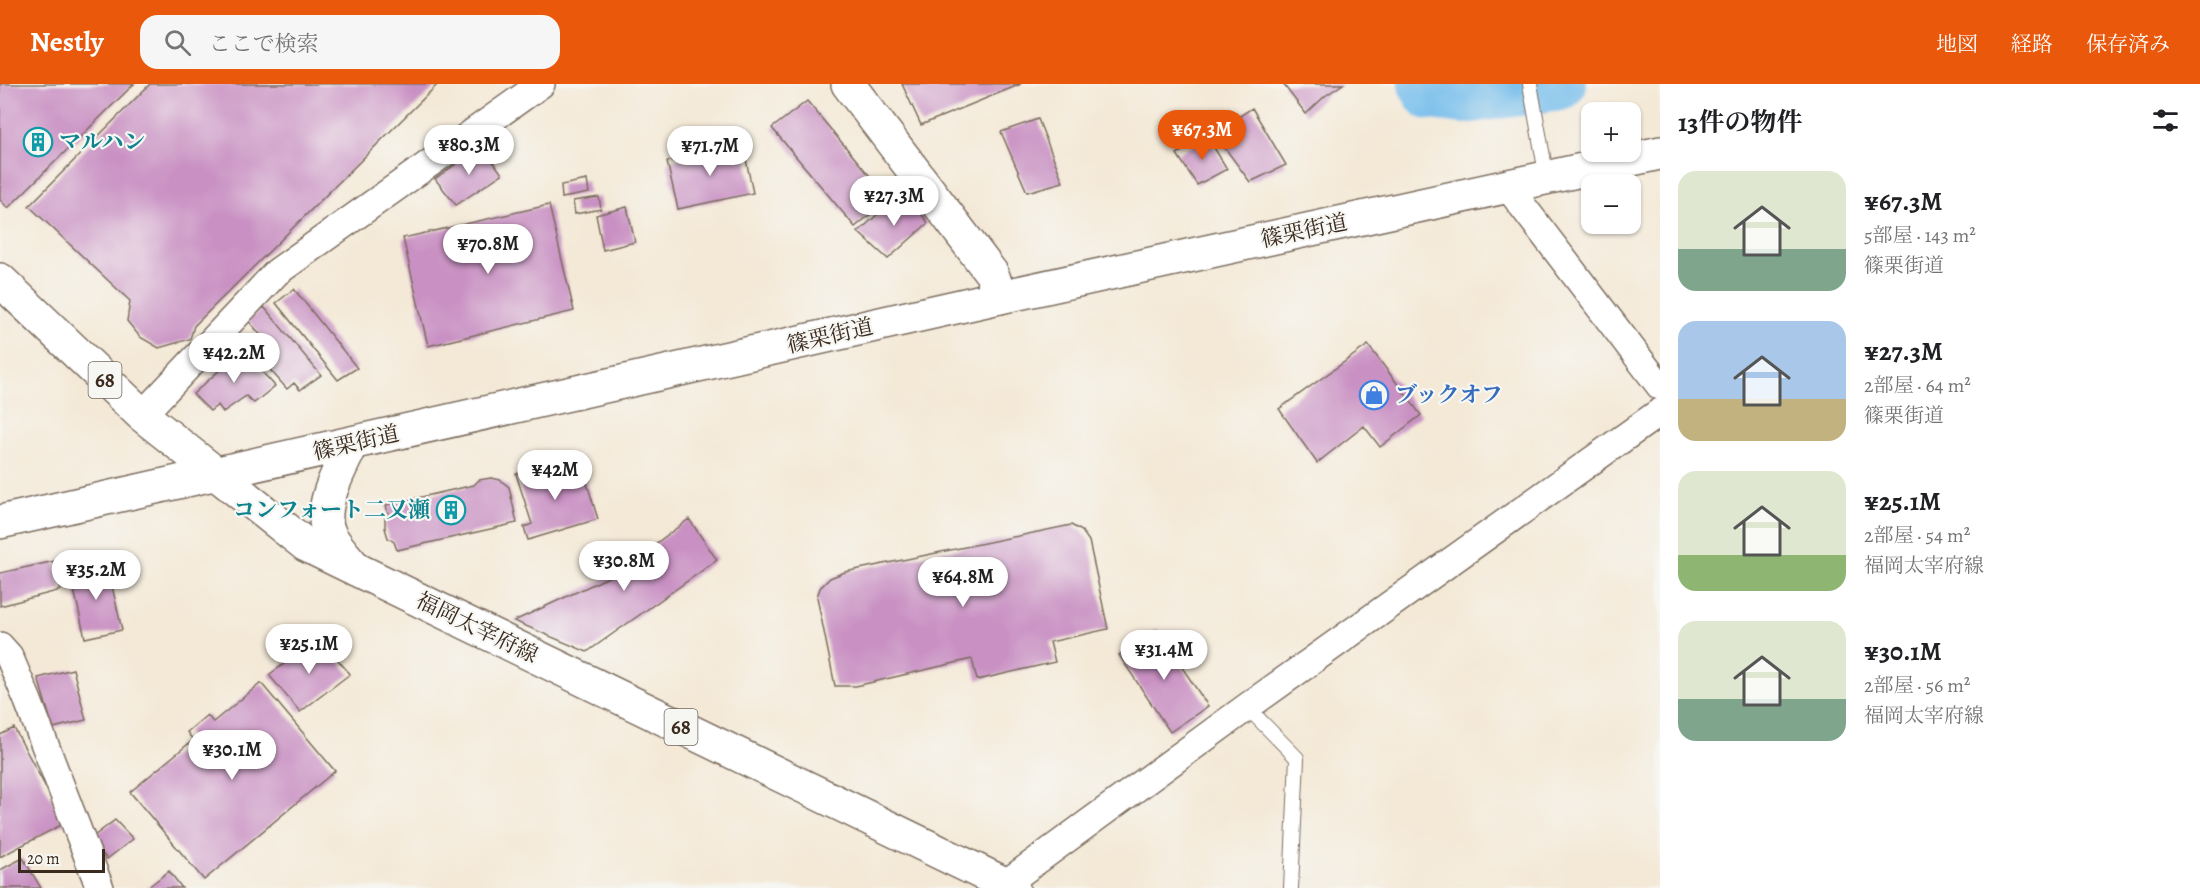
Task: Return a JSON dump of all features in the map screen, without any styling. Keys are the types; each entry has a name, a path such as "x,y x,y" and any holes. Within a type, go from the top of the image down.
{"main road":[{"path":"849,86 992,274 1000,297"},
{"name":"篠栗街道","path":"0,522 1000,297 1660,153"},
{"name":"福岡太宰府線","path":"0,280 142,416 306,545 1009,886"},
{"path":"352,444 329,498 327,516 329,533 356,569"}],"street":[{"path":"142,416 277,272 541,84"},
{"path":"1508,187 1660,386"},
{"path":"1009,886 1247,707 1660,412"},
{"path":"0,646 9,656 28,701 100,888"}],"lane":[{"path":"1530,84 1547,178"},
{"path":"1247,707 1297,758 1292,888"}],"building":[{"name":"マルハン","path":"0,84 134,84 8,208 0,200"},
{"path":"150,84 438,84 194,326 190,339 159,348 140,337 127,321 130,301 29,206"},
{"path":"902,84 1021,84 921,125"},
{"path":"1283,84 1343,84 1325,96 1306,114"},
{"path":"807,101 889,199 855,227 772,128"},
{"path":"1252,108 1286,165 1250,182 1214,133"},
{"path":"1038,119 1063,182 1027,192 1001,132"},
{"path":"1207,136 1227,169 1197,185 1177,154"},
{"path":"743,145 753,193 678,209 667,162"},
{"path":"482,146 502,174 456,205 435,179"},
{"path":"587,180 589,193 562,198 561,185"},
{"path":"599,197 601,209 575,214 573,201"},
{"path":"896,198 912,201 928,223 888,259 858,232"},
{"path":"549,205 574,311 428,346 403,238"},
{"path":"627,207 635,242 603,250 596,215"},
{"path":"294,289 357,368 338,380 276,303"},
{"path":"264,307 321,375 300,390 294,383 287,389 251,348 263,338 248,320"},
{"path":"1368,345 1421,415 1380,447 1364,426 1317,463 1279,409"},
{"path":"242,350 275,386 254,403 246,396 223,412 218,405 210,411 193,394"},
{"path":"542,466 543,471 552,468 556,480 583,471 598,519 528,540 524,527 532,524 516,474"},
{"name":"コンフォート二又瀬","path":"491,478 500,480 509,487 517,523 397,550 394,542 388,538 385,528 385,518 388,515 386,505 474,485 479,480"},
{"path":"689,519 717,560 587,652 514,621 613,575"},
{"path":"1071,525 1082,531 1089,541 1108,629 1050,642 1055,662 977,680 972,659 856,686 835,686 817,597 820,588 830,578 845,572"},
{"path":"55,561 61,590 0,606 0,573"},
{"path":"107,564 122,630 85,638 70,572"},
{"path":"1157,630 1208,706 1170,732 1119,655"},
{"path":"319,638 350,674 300,712 269,675"},
{"path":"73,669 86,720 53,728 38,678"},
{"path":"261,683 335,771 204,880 130,792 193,740 187,732 207,715 213,722"},
{"path":"14,728 65,823 0,857 0,735"},
{"path":"115,820 133,839 107,859 90,839"},
{"path":"23,858 41,888 0,888 0,870"},
{"path":"169,871 182,888 147,888"}],"waterway":[{"path":"1424,84 1430,94 1464,98 1560,84"}],"place":[{"name":"マルハン","path":"38,142"},
{"name":"ブックオフ","path":"1374,395"},
{"name":"コンフォート二又瀬","path":"451,510"}]}
